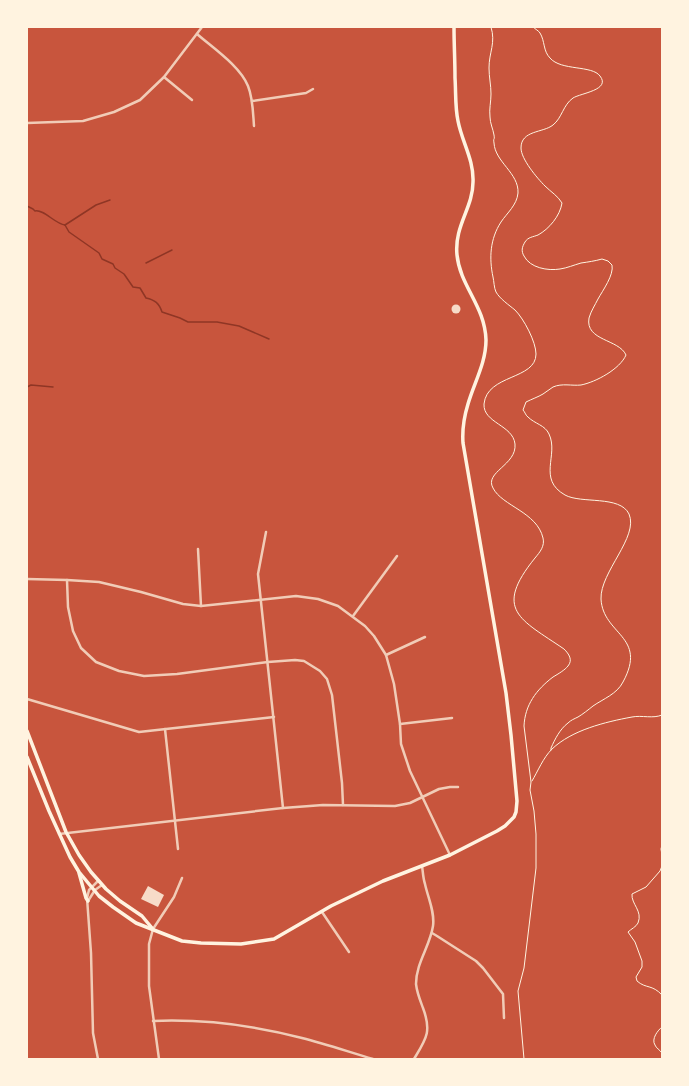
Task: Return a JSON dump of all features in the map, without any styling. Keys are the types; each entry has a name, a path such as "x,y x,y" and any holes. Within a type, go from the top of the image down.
{"main road":[{"path":"27,756 59,834 79,872 113,907 136,923 182,940 241,944 274,939 322,912 383,881 450,855 505,826 514,817 517,807 509,714 463,443 465,414 482,363 486,342 481,313 461,272 457,256 456,246 458,234 470,198 473,180 471,163 457,120 454,27"},
{"path":"27,731 66,832 79,855 98,881 120,901 142,916 152,929"},
{"path":"79,872 88,901"}],"street":[{"path":"27,123 84,121 114,112 140,100 164,77 202,27"},
{"path":"197,34 238,71 248,85 252,101 254,126"},
{"path":"164,77 192,100"},
{"path":"252,101 306,93 313,90"},
{"path":"266,532 258,574 283,808"},
{"path":"198,549 201,606"},
{"path":"353,616 397,556"},
{"path":"27,580 99,582 183,604 201,606 296,596 318,599 338,606 353,616 370,631 386,655 394,684 400,724 401,744 410,770 450,855"},
{"path":"67,580 68,607 72,631 81,648 96,662 119,671 144,676 176,674 295,660 304,661 320,671 327,679 332,695 343,805"},
{"path":"386,655 425,637"},
{"path":"27,699 139,732 274,717"},
{"path":"400,724 452,718"},
{"path":"165,729 178,849"},
{"path":"59,834 283,808 323,805 395,806 410,803 439,789 458,787"},
{"path":"414,1059 423,1043 428,1029 426,1016 418,994 416,983 419,966 432,934 433,923 424,883 422,866"},
{"path":"159,1059 149,986 148,951 152,929 174,898 182,878"},
{"path":"98,881 87,893 92,1020 98,1059"},
{"path":"88,901 95,890 102,885"},
{"path":"322,912 349,952"},
{"path":"432,934 476,960 483,968 503,994 504,1018"},
{"path":"153,1021 227,1023 303,1038 373,1059"}],"path":[{"path":"491,27 494,36 489,67 491,93 489,114 494,136 493,145 513,176 518,187 518,196 494,235 491,252 492,275 496,292 517,312 524,321 536,354 535,360 530,367 521,374 505,379 497,384 489,392 485,400 484,405 486,414 509,432 514,439 515,444 512,458 494,474 491,485 502,498 530,518 543,538 540,551 524,572 516,587 514,598 515,609 528,625 564,649 568,653 570,659 568,667 542,685 528,704 524,718 531,782 530,790 536,834 534,890 524,968 518,991 524,1059"},
{"path":"531,782 551,750 550,748 566,724 611,695 620,687 631,664 631,652 629,647 603,609 601,597 604,580 629,532 630,520 626,510 616,504 573,498 558,490 553,483 549,469 552,447 550,435 545,428 528,417 523,410 526,402 554,386 580,385 601,377 621,364 626,355 624,349 620,346 596,335 589,322 592,312 612,273 612,265 608,261 602,259 560,269 548,270 529,263 523,254 522,248 524,243 528,239 548,228 557,217 562,203 559,198 539,180 526,162 522,154 522,143 530,134 553,125 571,99 581,94 598,89 602,85 602,80 595,71 563,66 550,60 545,52 540,33 533,27"},
{"path":"551,750 571,736 587,729 630,717 655,717 662,715"},
{"path":"662,845 662,855"},
{"path":"662,866 660,871 646,887 632,894 632,899 639,913 638,923 628,932 636,942 642,961 642,967 636,977 637,981 641,985 653,987 662,995"},
{"path":"662,1027 658,1030 653,1041 662,1053"}],"building":[{"path":"456,304 461,309 456,314 451,309"},
{"path":"148,886 164,895 158,907 141,899"}],"waterway":[{"path":"65,225 96,205 110,200"},
{"path":"27,206 35,211 42,212 57,222 65,225"},
{"path":"65,225 69,232 99,253 102,259 113,264 115,268 124,274 133,287 140,288 146,298 156,302 160,306 162,312 188,322 217,322 239,326 269,339"},
{"path":"146,263 172,250"},
{"path":"27,387 31,385 53,387"}]}
